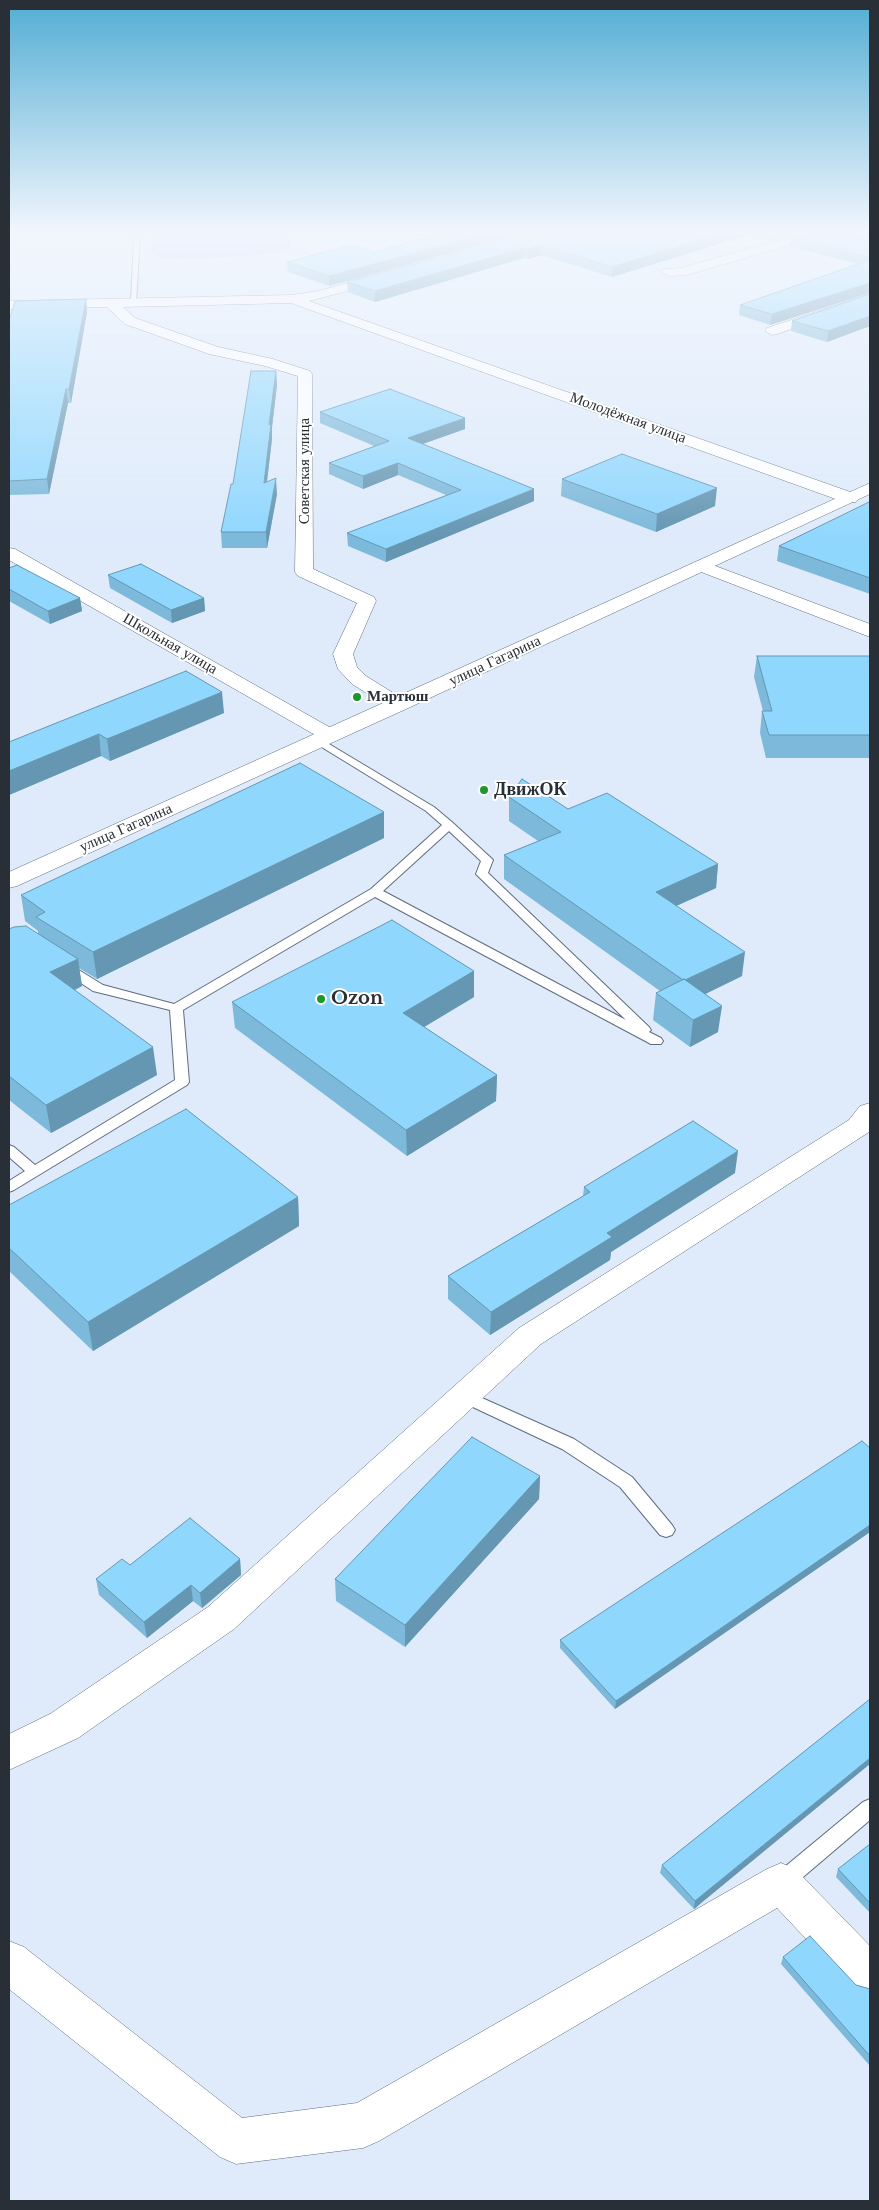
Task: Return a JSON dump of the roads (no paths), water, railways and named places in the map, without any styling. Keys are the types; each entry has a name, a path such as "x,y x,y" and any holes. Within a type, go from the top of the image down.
{"street":[{"name":"Советская улица","path":"164,333 214,351 268,362 305,374 304,572 367,601 343,654 348,669 359,680 399,705"},
{"name":"Молодёжная улица","path":"394,333 860,489"},
{"name":"Молодёжная улица","path":"427,333 711,433"},
{"name":"улица Гагарина","path":"9,880 399,705 702,566 860,489"},
{"name":"Школьная улица","path":"9,553 325,738"},
{"path":"702,566 870,631"},
{"path":"9,1753 64,1726 221,1618 530,1336 859,1126 870,1112"},
{"path":"9,1962 236,2141 363,2124 781,1883 870,1976"}],"lane":[{"path":"325,738 430,808 487,860 482,874 656,1042 375,892"},
{"path":"58,962 98,988 176,1008 375,892 449,826"},
{"path":"9,1187 182,1082 176,1008"},
{"path":"9,1150 34,1171"},
{"path":"464,1396 576,1449 626,1482 666,1530"},
{"path":"781,1883 870,1808"}],"place":[{"name":"Мартюш","path":"357,697"},
{"name":"ДвижОК","path":"484,790"},
{"name":"Ozon","path":"321,999"}]}
